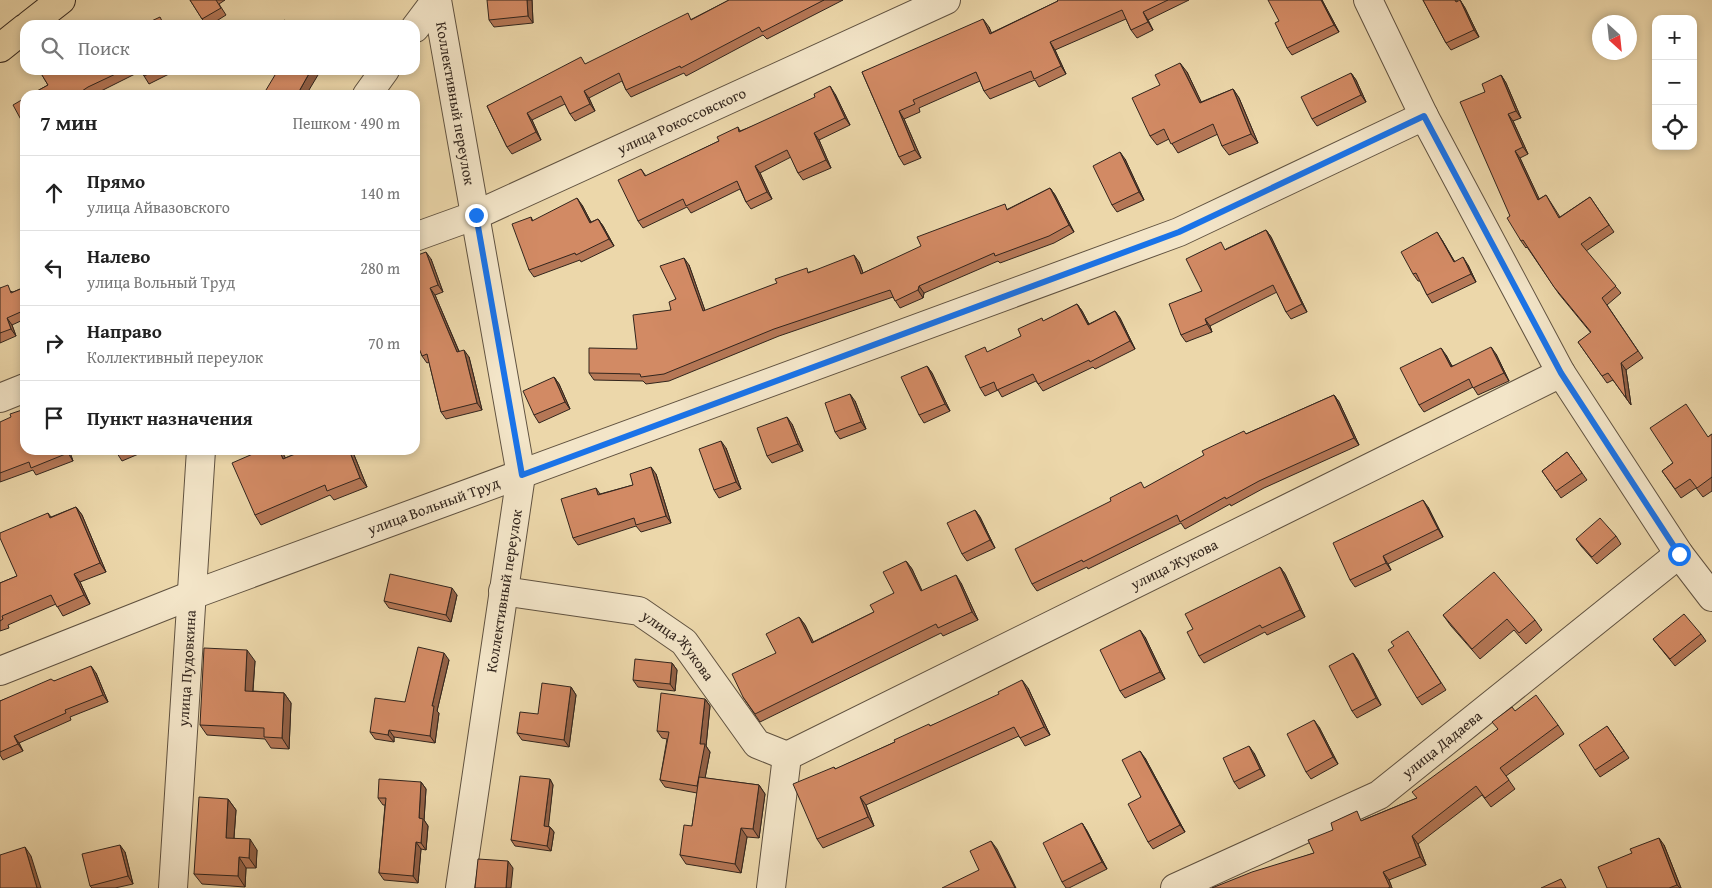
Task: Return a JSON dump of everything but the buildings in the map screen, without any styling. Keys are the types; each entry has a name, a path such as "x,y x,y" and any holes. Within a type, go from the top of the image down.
{"main road":[{"path":"36,20 62,0"},
{"path":"0,48 20,32"}],"street":[{"path":"420,21 436,0"},
{"name":"Коллективный переулок","path":"436,0 522,475 503,591 460,888"},
{"name":"улица Рокоссовского","path":"420,236 476,215 946,0"},
{"path":"1368,0 1424,116 1561,373 1679,554 1712,598"},
{"path":"371,90 381,75"},
{"name":"улица Вольный Труд","path":"0,671 192,595 1179,232 1424,116"},
{"name":"улица Жукова","path":"503,591 639,611 684,642 757,744 787,756 1561,373"},
{"path":"0,398 20,390"},
{"name":"улица Пудовкина","path":"173,888 201,455"},
{"name":"улица Дадаева","path":"1175,888 1379,796 1679,554"},
{"path":"771,888 787,756"}],"route":[{"path":"476,215 522,475 1179,232 1424,116 1561,373 1679,554"}]}
